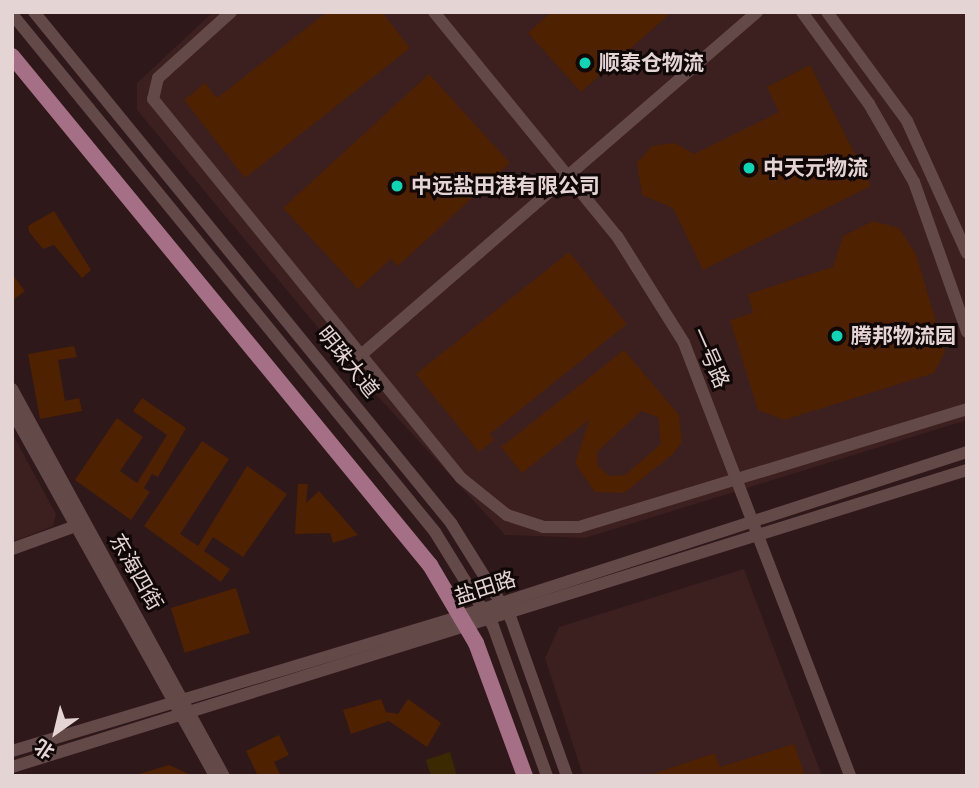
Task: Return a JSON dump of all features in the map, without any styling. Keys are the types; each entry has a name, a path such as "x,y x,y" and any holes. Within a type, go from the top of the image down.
{"main road":[{"path":"12,56 404,531 460,623 525,776"},
{"path":"12,72 395,536 460,623 514,776"}],"street":[{"name":"明珠大道","path":"34,12 362,411 493,586 527,654 567,776"},
{"path":"231,12 158,78 153,99 461,478 525,523 579,527 967,409"},
{"name":"一号路","path":"434,12 617,236 684,343 850,776"},
{"path":"361,355 757,12"},
{"path":"802,12 869,104 914,182 967,332"},
{"path":"827,12 906,121 967,253"},
{"name":"明珠大道","path":"12,14 346,422 475,594 508,660 547,776"},
{"name":"东海四街","path":"12,389 81,524"},
{"name":"东海四街","path":"12,411 81,524 225,776"},
{"name":"盐田路","path":"460,623 967,452"},
{"name":"盐田路","path":"12,751 185,706 967,470"},
{"path":"12,549 81,524"},
{"name":"盐田路","path":"12,767 185,706"},
{"name":"东海四街","path":"185,706 215,776"}],"shaded area":[{"path":"213,12 967,12 967,420 585,538 505,535 350,366 137,110 137,83"},
{"path":"12,433 56,514 53,526 12,542"},
{"path":"744,569 822,776 583,776 545,658 559,627"},
{"path":"450,752 457,776 431,776 426,760"}],"building":[{"path":"327,12 382,12 410,48 245,178 184,100 205,83 217,98"},
{"name":"顺泰仓物流","path":"551,12 672,12 581,92 528,33"},
{"name":"中天元物流","path":"810,65 871,186 703,270 673,208 642,195 637,163 652,146 675,143 694,154 779,112 767,87"},
{"name":"中远盐田港有限公司","path":"429,74 510,163 398,266 391,259 358,289 283,208"},
{"path":"54,211 91,270 82,278 54,245 43,249 29,232 28,226"},
{"name":"腾邦物流园","path":"873,221 899,228 916,254 945,352 934,373 784,420 758,410 730,320 753,313 748,294 833,267 843,236"},
{"path":"569,252 627,324 490,434 494,440 479,452 416,374"},
{"path":"12,274 25,291 12,301"},
{"path":"74,346 77,357 58,360 65,401 79,398 82,411 40,419 28,354"},
{"path":"624,350 679,415 682,442 673,454 624,493 595,492 575,463 589,420 522,473 501,447","holes":["641,411 658,417 661,444 625,475 609,476 598,466 597,452"]},
{"path":"142,398 186,428 158,477 152,474 144,488 150,492 131,520 75,480 117,418 143,437 120,471 137,483 167,435 133,411"},
{"path":"202,441 229,459 180,534 198,546 247,466 287,494 243,557 213,537 204,551 230,569 221,582 144,526"},
{"path":"298,484 308,484 306,503 319,491 358,535 333,543 330,533 295,534"},
{"path":"236,588 250,633 185,653 171,608"},
{"path":"381,699 386,712 398,714 408,699 441,723 427,747 389,721 351,734 343,710"},
{"path":"279,735 289,755 274,762 281,776 258,776 246,751"},
{"path":"794,744 805,776 647,776 715,753 720,767"},
{"path":"169,765 193,776 139,776 139,774"}],"place":[{"name":"顺泰仓物流","path":"585,63"},
{"name":"中天元物流","path":"749,168"},
{"name":"中远盐田港有限公司","path":"397,186"},
{"name":"腾邦物流园","path":"837,336"}]}
